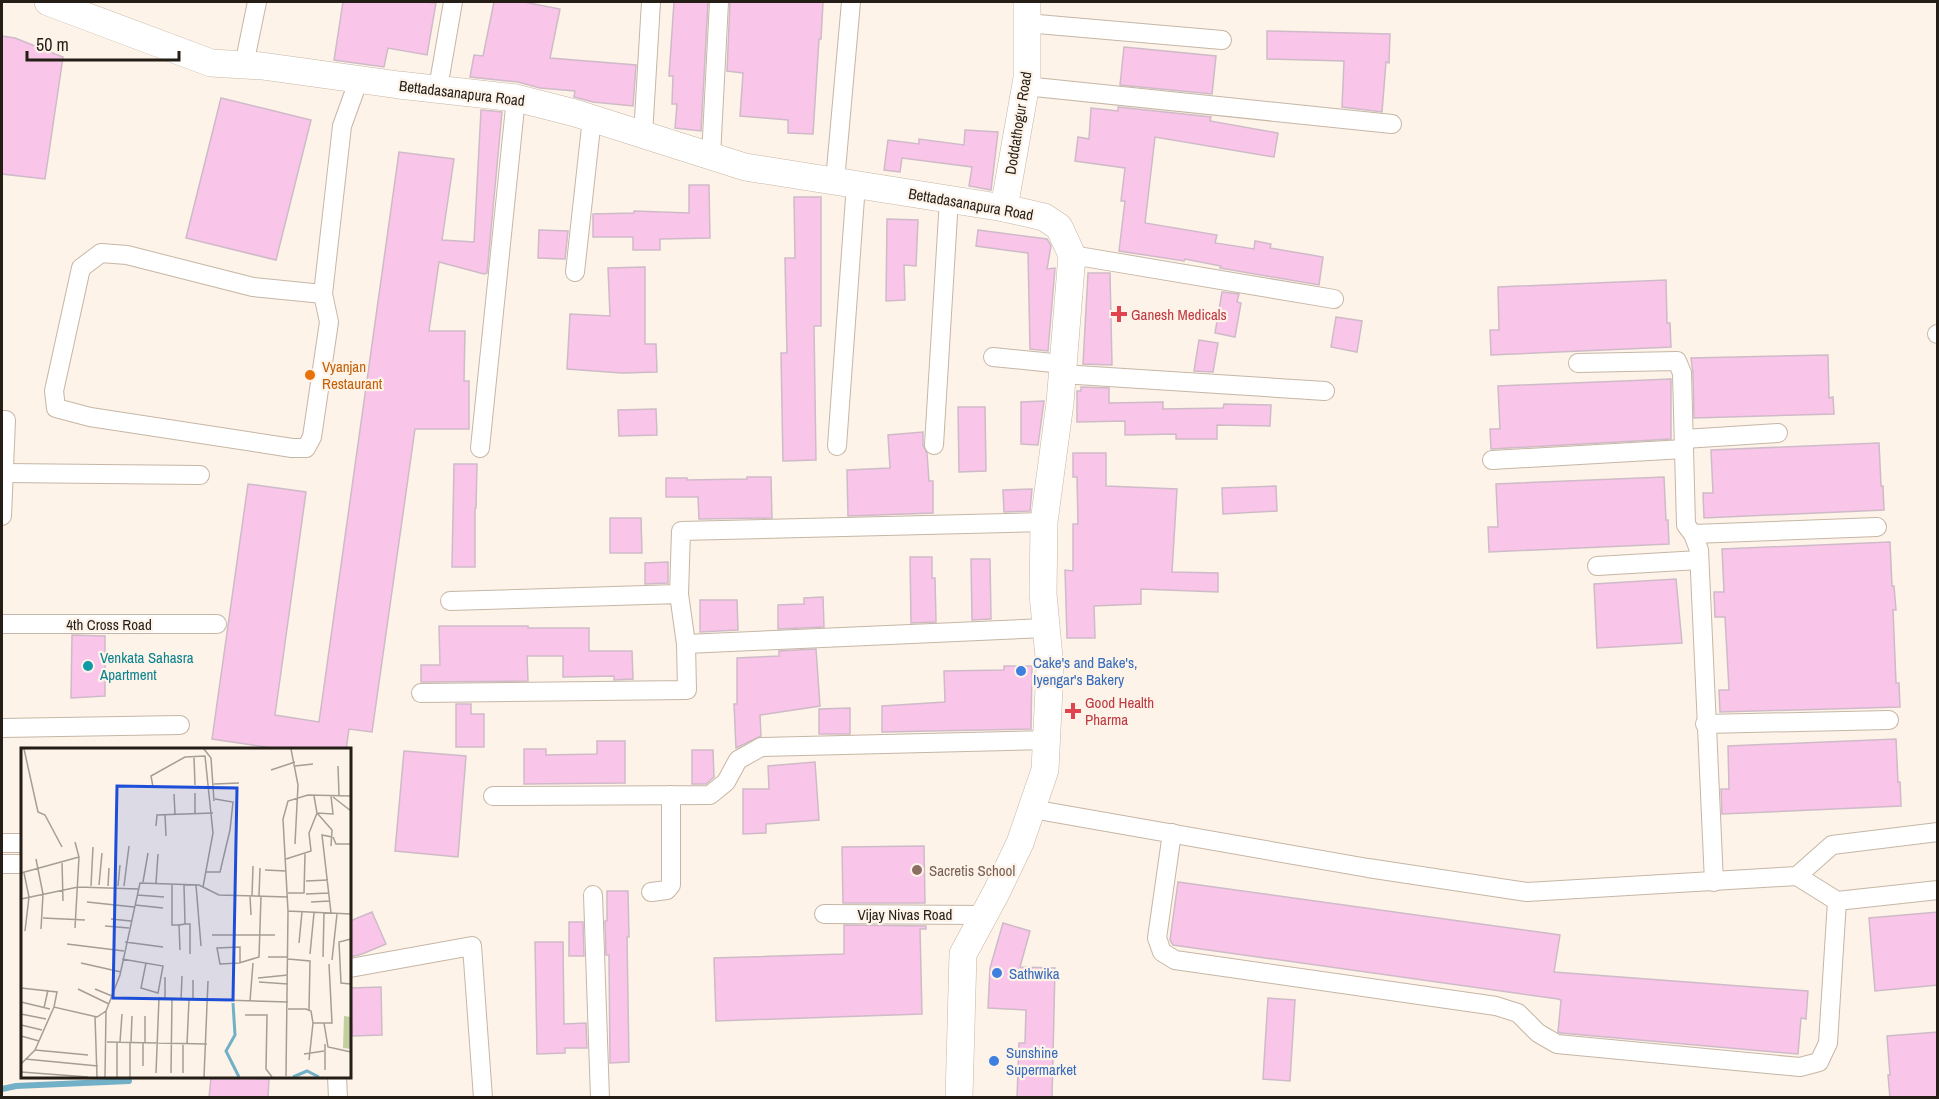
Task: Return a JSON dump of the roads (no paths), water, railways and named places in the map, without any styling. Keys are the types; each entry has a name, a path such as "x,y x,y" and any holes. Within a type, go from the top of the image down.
{"street":[{"name":"Bettadasanapura Road","path":"48,2 211,63 516,98 592,118 744,167 1004,208 1044,218 1059,227 1072,255 1063,369 1044,522 1043,594 1050,668 1045,770 1020,843 963,954 959,1098"},
{"path":"244,65 257,2"},
{"path":"438,88 453,2"},
{"path":"643,135 651,2"},
{"path":"711,156 719,2"},
{"path":"837,446 851,2"},
{"path":"1027,12 1222,40"},
{"name":"Doddathogur Road","path":"1004,208 1027,78 1027,12"},
{"path":"323,294 253,287 128,255 101,253 81,268 54,391 56,408 90,417 292,448 306,448 312,437 329,322 323,294 342,126 359,79"},
{"path":"1025,86 1392,124"},
{"path":"480,448 516,98"},
{"path":"575,272 592,118"},
{"path":"933,445 949,199"},
{"path":"1072,255 1334,299"},
{"path":"993,357 1063,369 1325,391"},
{"path":"1578,363 1677,360 1682,373 1686,525 1693,534 1699,550 1705,724 1714,882"},
{"path":"2,516 4,420"},
{"path":"1492,460 1684,444 1779,433"},
{"path":"4,473 201,475"},
{"path":"421,693 687,690 686,644 679,594 681,531 1044,522"},
{"path":"1693,534 1877,527"},
{"path":"1597,566 1699,560"},
{"path":"450,601 679,594"},
{"name":"4th Cross Road","path":"2,624 217,624"},
{"path":"686,644 1046,628"},
{"path":"1705,724 1889,720"},
{"path":"2,728 180,725"},
{"path":"493,796 710,795 726,782 738,760 761,747 1047,740"},
{"path":"651,892 667,890 671,885 671,795"},
{"path":"1032,808 1368,868 1527,892 1797,876 1837,901 1938,890"},
{"path":"1797,876 1832,845 1938,832"},
{"path":"1172,833 1157,938 1162,952 1175,960 1496,1006 1518,1013 1538,1032 1557,1044 1800,1067 1819,1062 1828,1043 1837,901"},
{"path":"2,843 21,843"},
{"path":"2,864 21,864"},
{"path":"593,895 600,1098"},
{"name":"Vijay Nivas Road","path":"824,914 985,915"},
{"path":"351,968 472,946 483,1098"},
{"path":"337,1078 338,1098"}],"waterway":[{"path":"2,1089 16,1086 129,1081"}],"place":[{"name":"Ganesh Medicals","path":"1119,314"},
{"name":"Vyanjan Restaurant","path":"310,375"},
{"name":"Venkata Sahasra Apartment","path":"88,666"},
{"name":"Cake's and Bake's, Iyengar's Bakery","path":"1021,671"},
{"name":"Good Health Pharma","path":"1073,711"},
{"name":"Sacretis School","path":"917,870"},
{"name":"Sathwika","path":"997,973"},
{"name":"Sunshine Supermarket","path":"994,1061"}]}
